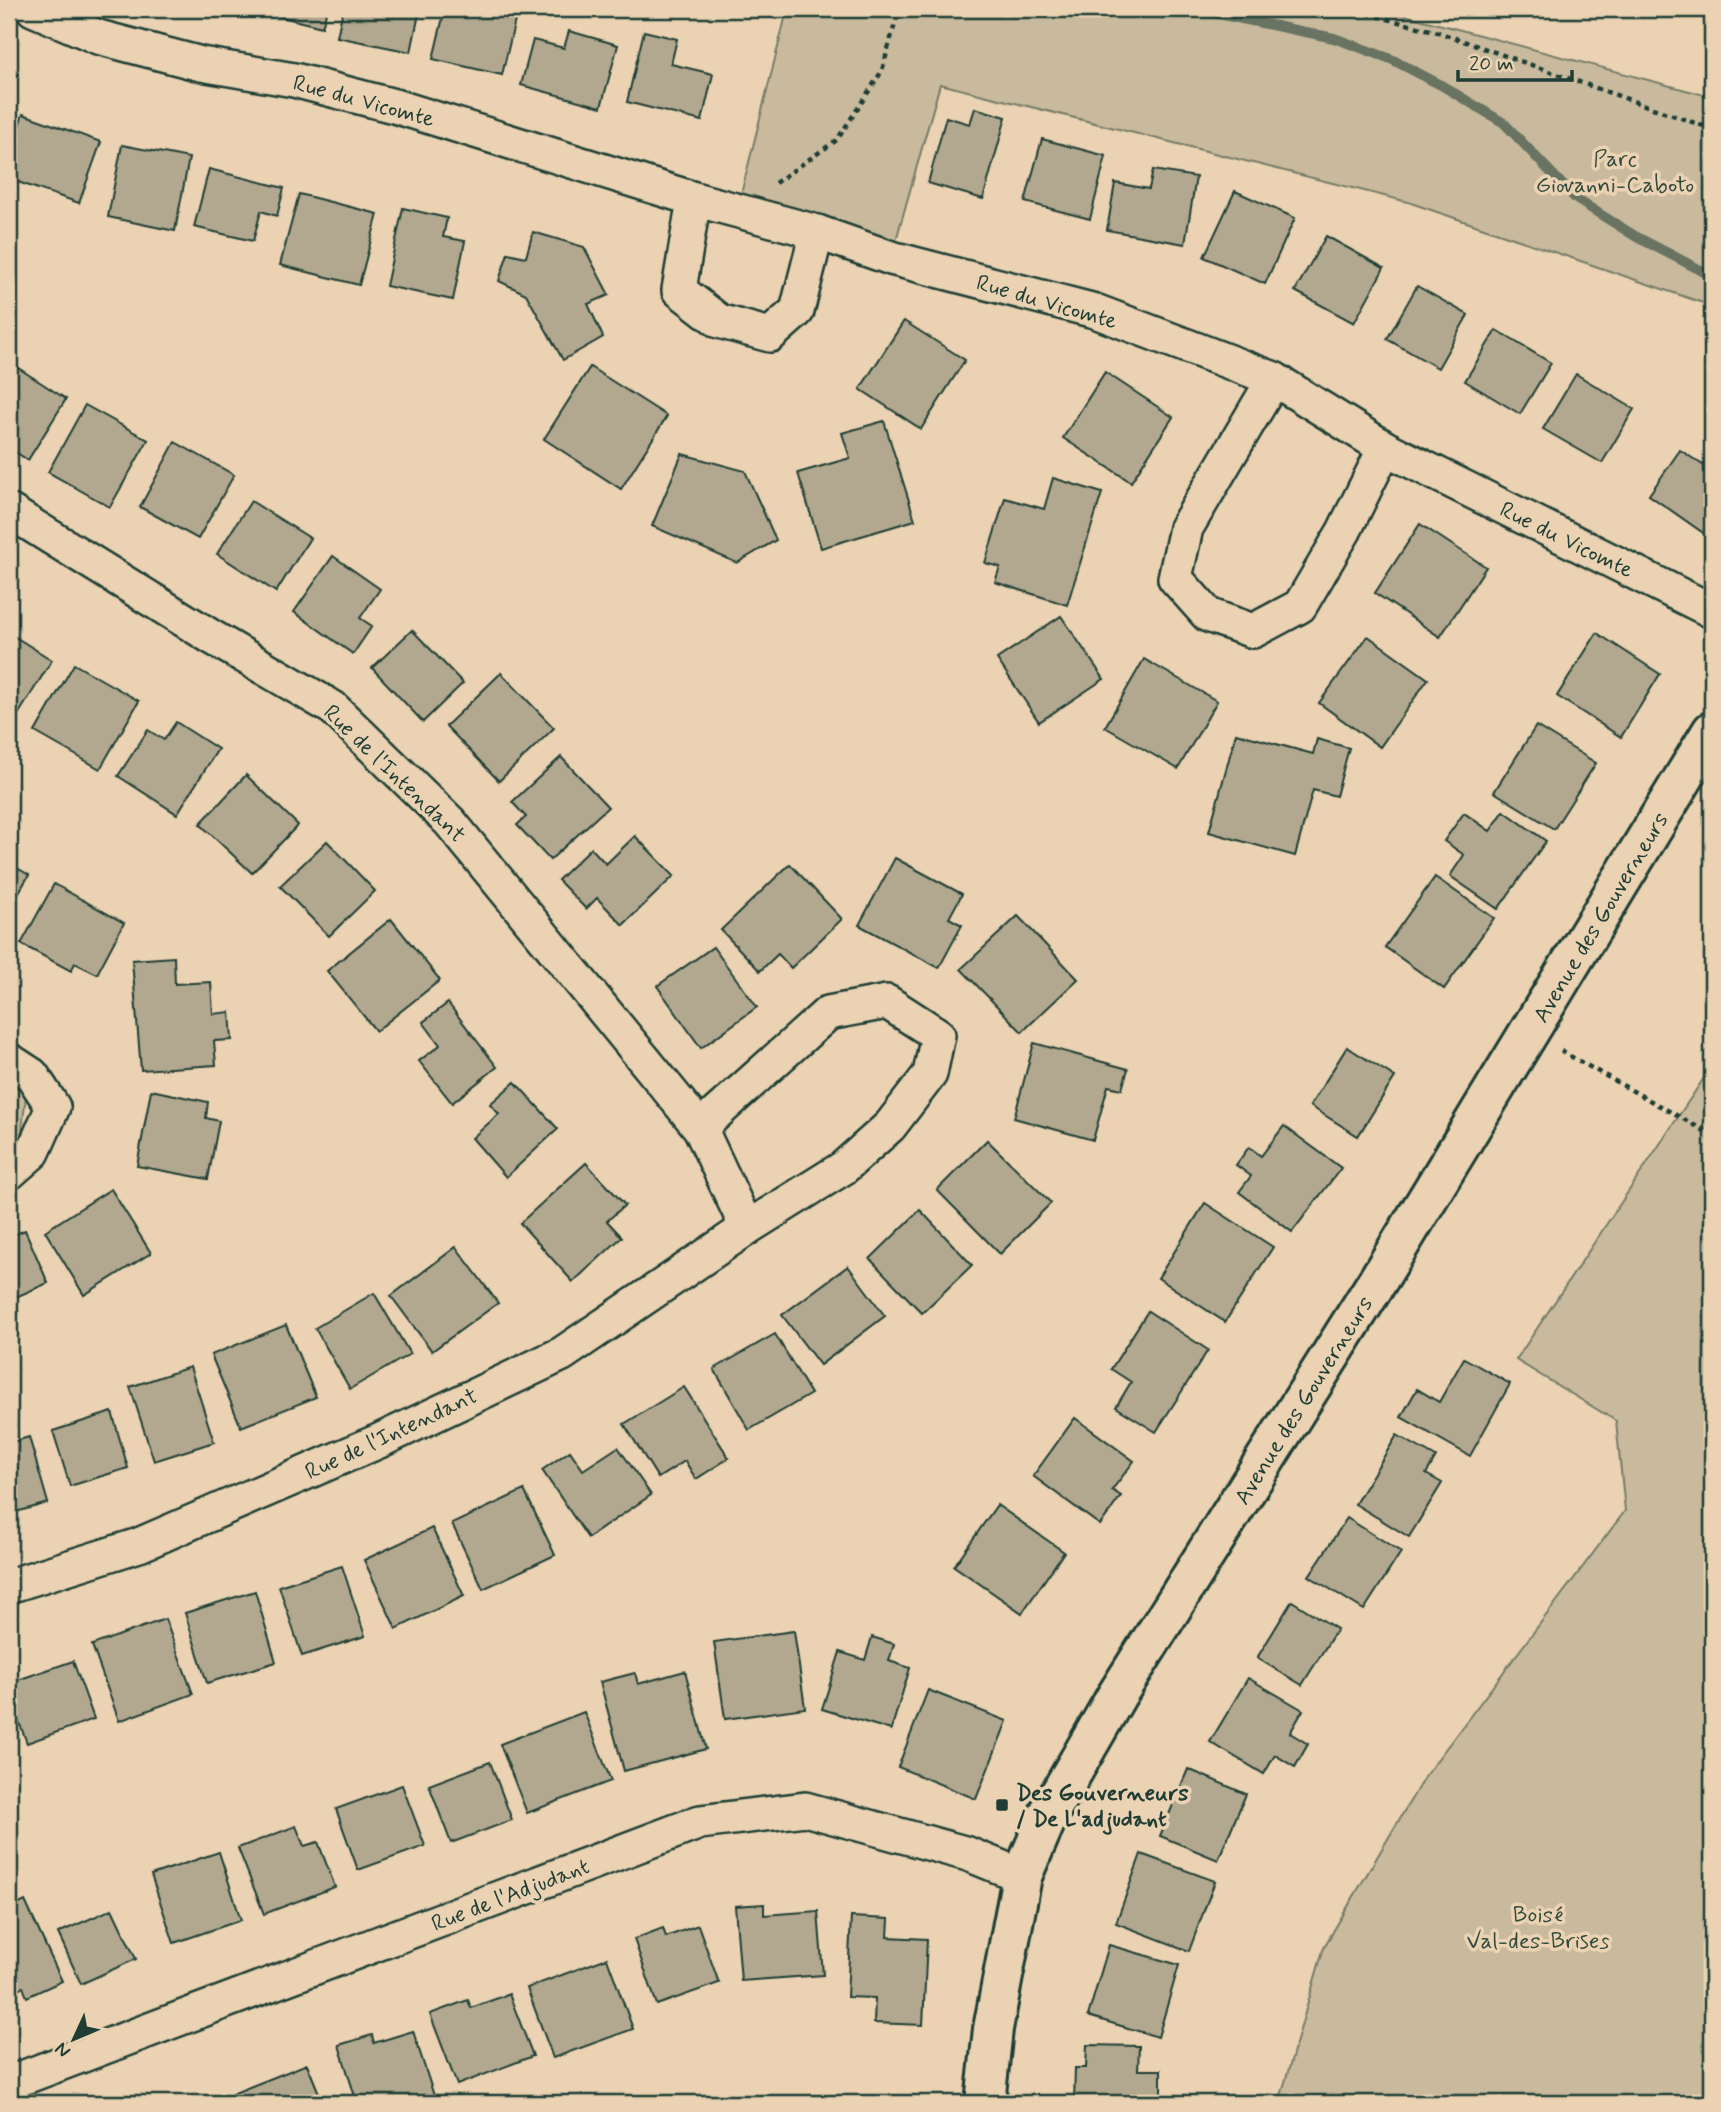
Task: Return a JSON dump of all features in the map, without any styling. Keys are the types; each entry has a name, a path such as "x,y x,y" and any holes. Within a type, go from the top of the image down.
{"street":[{"name":"Rue du Vicomte","path":"33,9 98,37 201,64 294,80 398,107 694,199 817,232 891,258 1095,311 1274,379 1385,448 1712,611"},
{"path":"694,199 680,290 719,321 770,335 797,311 817,232"},
{"path":"1274,379 1186,528 1175,578 1208,615 1253,631 1300,606 1343,531 1385,448"},
{"name":"Rue de l'Intendant","path":"9,511 210,636 334,708 450,822 700,1128 747,1228"},
{"name":"Avenue des Gouverneurs","path":"985,2103 993,2029 1022,1876 1050,1811 1117,1695 1530,1034 1712,731"},
{"name":"Rue de l'Intendant","path":"9,1586 139,1545 379,1441 562,1354 747,1228 843,1168 890,1126 930,1074 938,1035 887,1002 828,1013 700,1128"},
{"path":"9,1060 32,1075 53,1107 33,1152 9,1173"},
{"name":"Rue de l'Adjudant","path":"9,2083 700,1822 805,1809 968,1854 1022,1876"}],"path":[{"path":"762,217 764,191 837,140 882,71 899,9"},
{"path":"1348,9 1438,32 1712,129"},
{"path":"1530,1034 1712,1135"}],"green space":[{"name":"Parc Giovanni-Caboto","path":"780,9 1382,9 1712,97 1712,306 1408,202 940,84 891,258 737,210 787,11"},
{"name":"Boisé Val-des-Brises","path":"1712,1066 1712,2103 1279,2103 1324,1947 1425,1776 1625,1511 1616,1421 1516,1360"},
{"path":"9,1076 27,1087 21,1138 9,1146"}],"building":[{"path":"249,9 327,9 322,27"},
{"path":"343,9 420,9 411,52 337,37"},
{"path":"445,9 487,9 516,16 502,75 433,59"},
{"path":"569,31 618,45 601,107 521,85 533,40 564,48"},
{"path":"644,31 677,39 671,64 713,74 702,121 627,102"},
{"path":"975,108 1006,117 983,199 928,183 946,117 970,124"},
{"path":"23,114 101,142 79,203 9,179 9,153"},
{"path":"1042,139 1106,156 1090,219 1025,202"},
{"path":"122,145 189,158 175,231 108,217"},
{"path":"209,169 284,188 277,216 261,211 253,241 194,227"},
{"path":"1153,170 1196,177 1185,244 1107,230 1115,183 1149,189"},
{"path":"1235,191 1295,218 1265,284 1204,257"},
{"path":"299,194 378,214 359,285 280,265"},
{"path":"403,208 447,218 443,237 465,241 453,300 386,286"},
{"path":"533,232 584,247 609,295 588,304 603,337 563,360 526,294 499,281 508,253 526,257"},
{"path":"1326,236 1384,268 1354,323 1295,291"},
{"path":"1417,286 1468,315 1438,368 1387,339"},
{"path":"904,321 965,360 921,429 860,389"},
{"path":"1496,330 1551,363 1520,414 1465,381"},
{"path":"9,362 66,399 28,460 9,448"},
{"path":"590,367 667,416 621,489 544,439"},
{"path":"1105,372 1173,417 1131,482 1063,438"},
{"path":"1576,374 1634,409 1602,463 1543,429"},
{"path":"85,405 148,440 110,507 48,472"},
{"path":"884,421 915,520 821,548 798,473 850,458 842,433"},
{"path":"175,442 234,475 198,539 140,507"},
{"path":"1680,450 1712,471 1712,539 1649,495"},
{"path":"682,454 745,471 776,540 737,563 652,526"},
{"path":"1053,478 1102,493 1067,605 995,582 1000,567 985,563 1005,498 1044,509"},
{"path":"251,501 310,538 276,592 217,554"},
{"path":"1420,524 1486,567 1440,637 1375,593"},
{"path":"333,556 380,589 360,618 372,626 353,654 294,612"},
{"path":"1061,616 1104,679 1039,722 997,659"},
{"path":"412,630 463,683 423,722 372,668"},
{"path":"9,633 52,660 13,723 9,721"},
{"path":"1597,633 1660,674 1621,737 1557,696"},
{"path":"1368,636 1428,679 1380,747 1319,703"},
{"path":"1144,659 1217,701 1178,769 1105,727"},
{"path":"74,664 139,701 100,769 35,732"},
{"path":"501,673 554,728 499,781 446,726"},
{"path":"176,722 218,749 177,814 118,776 148,730 164,740"},
{"path":"1536,726 1596,763 1554,829 1494,792"},
{"path":"1236,733 1313,754 1317,739 1349,748 1336,796 1313,790 1295,856 1209,832"},
{"path":"561,757 608,807 550,860 517,825 526,817 512,802"},
{"path":"246,775 298,825 252,873 200,824"},
{"path":"1504,811 1546,841 1498,909 1450,876 1464,855 1444,841 1464,813 1490,831"},
{"path":"635,836 674,876 623,925 597,898 586,909 558,880 591,848 606,864"},
{"path":"327,841 375,891 329,936 280,886"},
{"path":"895,858 962,894 949,918 962,925 939,968 859,925"},
{"path":"9,863 29,875 9,909"},
{"path":"790,864 842,919 791,968 778,954 760,971 721,930"},
{"path":"1435,877 1494,918 1444,989 1385,947"},
{"path":"54,884 124,923 97,974 75,963 71,971 21,944"},
{"path":"1018,916 1078,979 1022,1032 961,969"},
{"path":"391,919 440,980 376,1031 327,971"},
{"path":"713,947 757,1007 701,1048 657,986"},
{"path":"174,957 175,984 211,982 213,1014 230,1012 232,1040 214,1041 216,1065 141,1070 132,960"},
{"path":"448,1003 497,1067 452,1103 419,1061 440,1045 423,1022"},
{"path":"1034,1043 1128,1069 1122,1089 1108,1086 1093,1140 1014,1118"},
{"path":"1347,1047 1395,1077 1358,1136 1310,1106"},
{"path":"515,1082 558,1129 506,1177 472,1138 499,1114 490,1104"},
{"path":"151,1090 208,1102 206,1118 219,1121 208,1179 137,1166"},
{"path":"1284,1126 1341,1168 1292,1232 1239,1192 1251,1176 1236,1165 1249,1147 1261,1156"},
{"path":"987,1140 1051,1203 1000,1254 937,1190"},
{"path":"586,1163 625,1205 607,1221 622,1237 573,1282 520,1223"},
{"path":"111,1189 151,1253 84,1295 45,1231"},
{"path":"1205,1203 1273,1247 1225,1322 1158,1278"},
{"path":"920,1210 972,1265 922,1313 870,1259"},
{"path":"25,1230 48,1283 9,1300 9,1237"},
{"path":"456,1247 498,1303 432,1351 391,1296"},
{"path":"848,1266 885,1316 820,1365 782,1315"},
{"path":"374,1293 410,1354 350,1389 315,1328"},
{"path":"1148,1311 1208,1350 1156,1432 1116,1407 1131,1382 1111,1369"},
{"path":"286,1325 316,1397 241,1427 211,1355"},
{"path":"775,1334 811,1394 749,1430 714,1369"},
{"path":"1464,1358 1510,1384 1470,1456 1401,1417 1417,1389 1439,1402"},
{"path":"190,1367 214,1442 154,1461 130,1387"},
{"path":"684,1387 729,1458 696,1479 685,1461 658,1478 624,1424"},
{"path":"112,1412 128,1468 70,1486 53,1431"},
{"path":"1075,1418 1134,1461 1112,1490 1121,1496 1100,1525 1033,1476"},
{"path":"1397,1435 1436,1457 1426,1474 1442,1483 1409,1537 1355,1504"},
{"path":"29,1437 48,1503 9,1514 9,1443"},
{"path":"618,1447 651,1495 588,1538 542,1470 570,1451 583,1470"},
{"path":"524,1490 555,1555 483,1589 452,1524"},
{"path":"997,1505 1064,1552 1022,1613 954,1566"},
{"path":"1347,1518 1401,1552 1364,1610 1309,1576"},
{"path":"432,1528 464,1596 396,1629 364,1560"},
{"path":"342,1566 365,1636 302,1656 279,1586"},
{"path":"255,1591 276,1662 207,1683 185,1613"},
{"path":"1292,1601 1337,1629 1302,1685 1257,1658"},
{"path":"165,1619 193,1694 119,1721 92,1645"},
{"path":"794,1631 805,1708 725,1719 714,1642"},
{"path":"872,1637 894,1644 889,1661 910,1668 891,1730 822,1709 840,1652 865,1660"},
{"path":"73,1661 94,1719 27,1743 9,1695 9,1683"},
{"path":"685,1671 706,1749 624,1771 600,1682 635,1673 638,1684"},
{"path":"1248,1678 1303,1710 1290,1733 1308,1744 1295,1767 1275,1755 1264,1774 1210,1742"},
{"path":"928,1690 1007,1721 976,1799 898,1767"},
{"path":"584,1712 611,1781 527,1813 500,1744"},
{"path":"490,1762 512,1820 451,1843 429,1785"},
{"path":"1188,1769 1246,1794 1218,1860 1160,1836"},
{"path":"402,1785 425,1846 358,1870 336,1809"},
{"path":"296,1826 304,1846 318,1842 335,1887 264,1914 238,1848"},
{"path":"219,1852 241,1920 174,1943 151,1875"},
{"path":"1141,1854 1215,1881 1189,1951 1116,1923"},
{"path":"25,1901 62,1981 27,1997 23,1987 9,1993 9,1909"},
{"path":"764,1904 764,1915 818,1911 823,1975 741,1981 735,1906"},
{"path":"112,1909 136,1959 81,1984 58,1933"},
{"path":"851,1917 889,1919 888,1937 927,1939 923,2025 874,2023 875,1998 847,1997"},
{"path":"698,1925 719,1983 657,2005 634,1939 663,1928 666,1937"},
{"path":"1109,1945 1179,1965 1158,2037 1088,2016"},
{"path":"607,1958 633,2029 553,2058 527,1988"},
{"path":"509,1994 533,2056 457,2085 430,2014 468,2000 471,2008"},
{"path":"413,2031 436,2102 357,2103 339,2045 372,2035 374,2043"},
{"path":"1087,2045 1139,2046 1138,2070 1161,2070 1161,2103 1074,2103 1075,2068 1086,2068"},
{"path":"307,2064 323,2103 236,2103 232,2094"}],"waterway":[{"path":"1194,9 1334,38 1391,59 1504,123 1576,199 1635,236 1712,276"}],"place":[{"name":"Des Gouverneurs / De L'adjudant","path":"1002,1805"}]}
